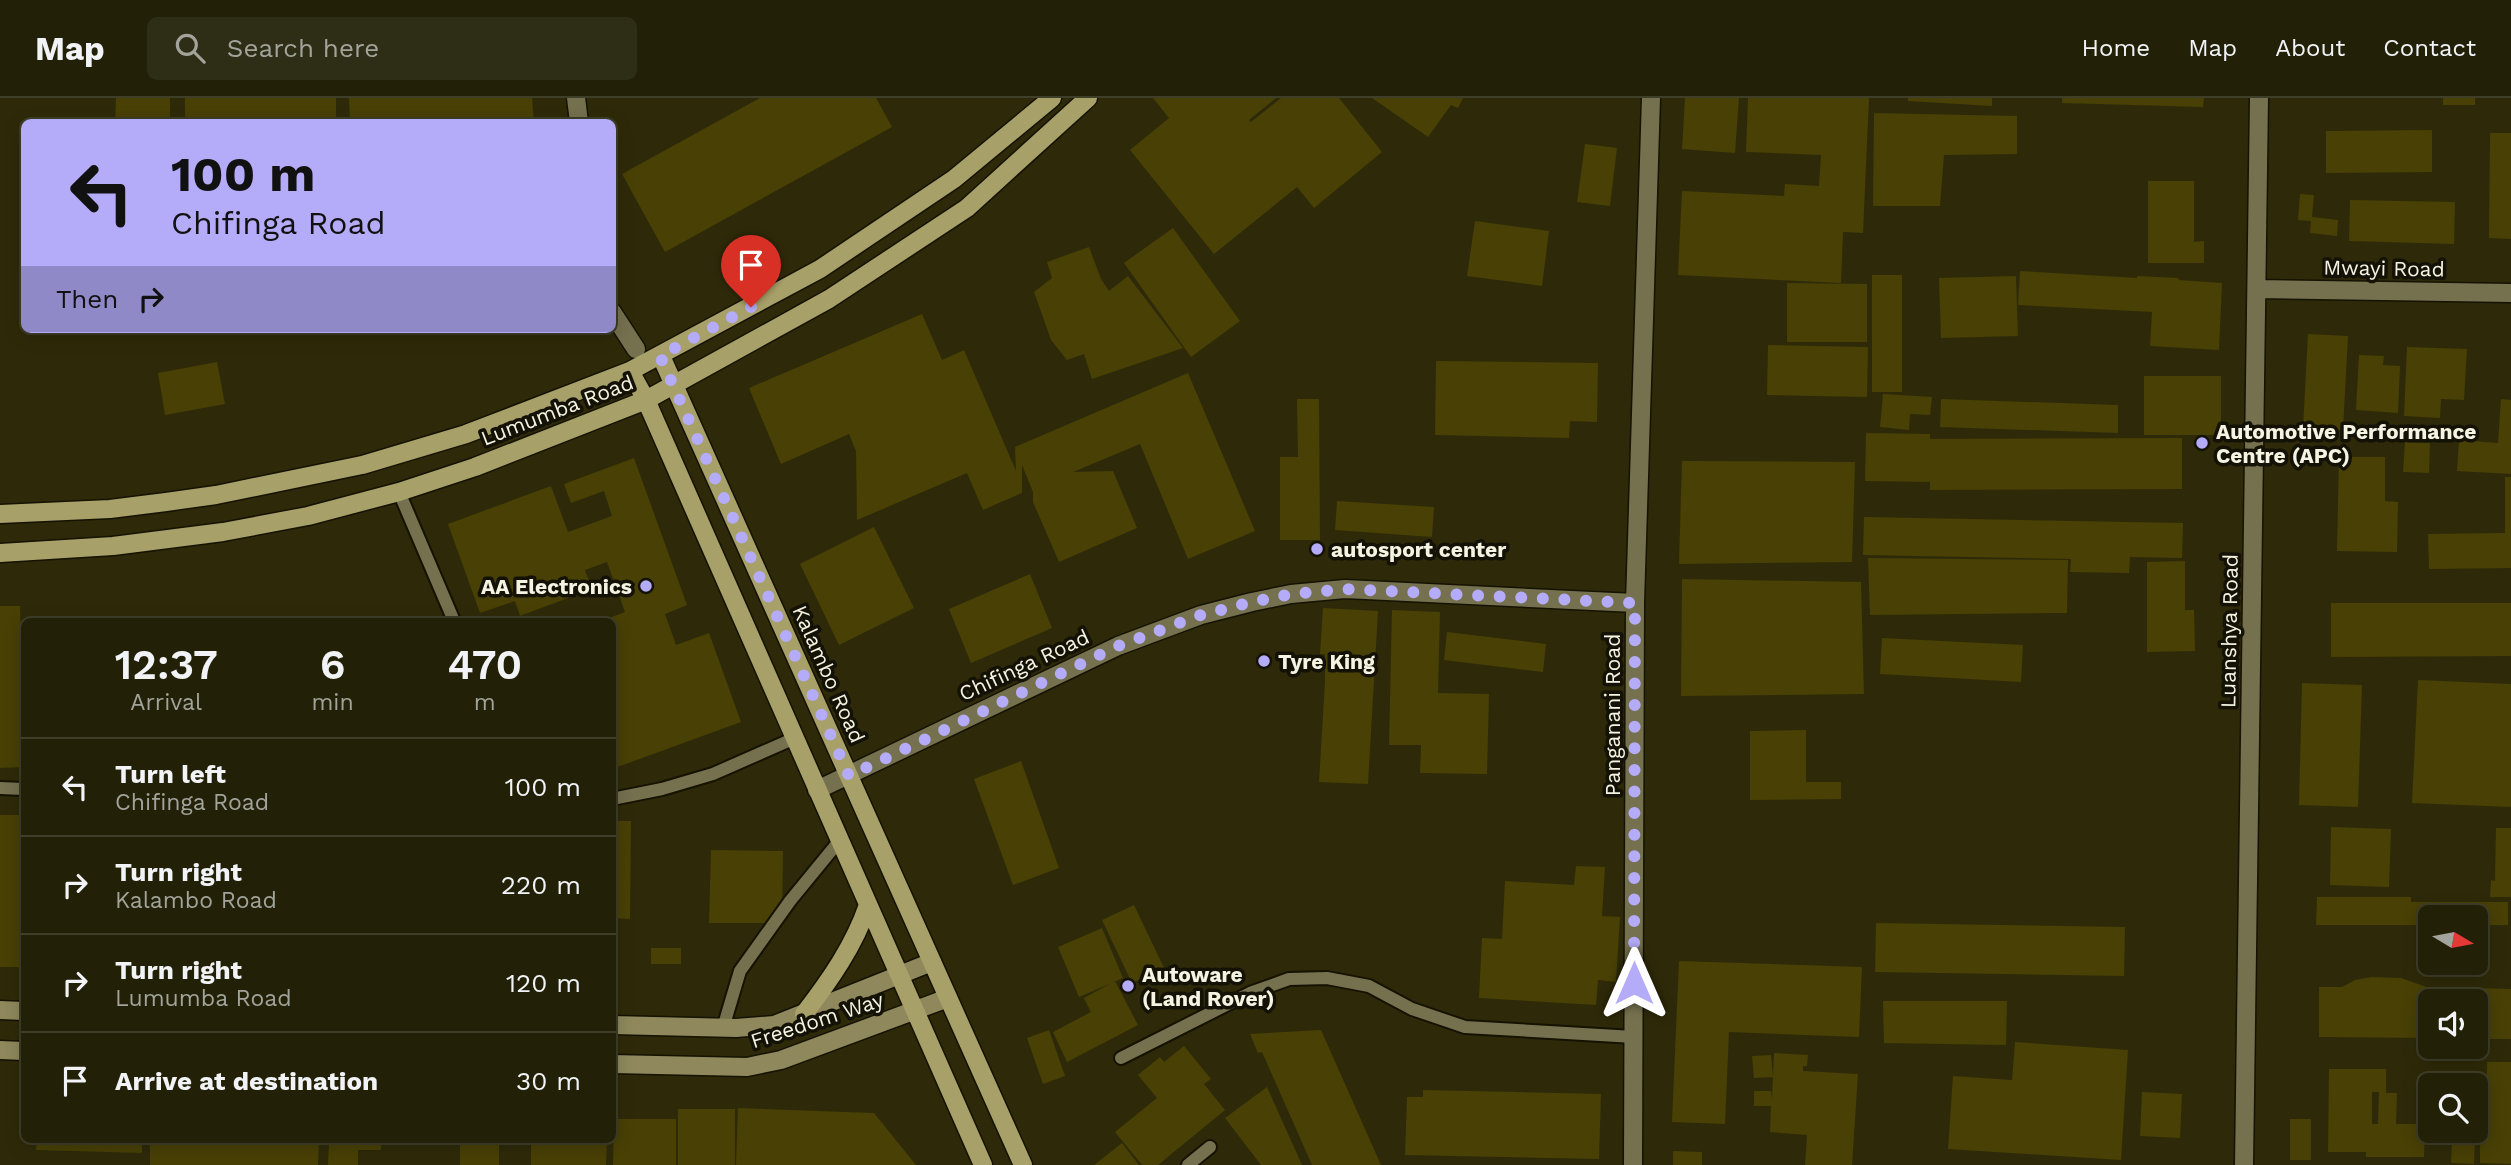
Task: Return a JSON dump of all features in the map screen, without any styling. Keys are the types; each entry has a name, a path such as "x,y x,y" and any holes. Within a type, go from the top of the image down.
{"main road":[{"name":"Lumumba Road","path":"0,514 110,509 301,479 362,465 466,434 630,371 820,269 954,179 1052,98"},
{"name":"Lumumba Road","path":"0,553 113,546 223,532 308,516 399,492 475,467 646,400 829,299 967,208 1088,98"},
{"name":"Kalambo Road","path":"660,356 1023,1165"},
{"path":"630,371 646,400 983,1165"},
{"path":"804,1014 836,970 859,930 868,905"},
{"name":"Freedom Way","path":"616,1025 723,1028 774,1025 932,962"},
{"name":"Freedom Way","path":"616,1064 747,1067 781,1060 948,998"},
{"path":"0,1010 21,1011"},
{"path":"0,1050 21,1051"}],"street":[{"path":"576,98 579,119"},
{"name":"Panganani Road","path":"1633,1165 1635,603 1651,98"},
{"name":"Luanshya Road","path":"2244,1165 2259,98"},
{"name":"Mwayi Road","path":"2257,289 2511,293"},
{"path":"616,319 636,349 660,356"},
{"path":"630,371 636,349"},
{"name":"Chifinga Road","path":"817,790 1118,646 1201,615 1252,602 1291,594 1345,589 1635,603"}],"lane":[{"path":"399,492 453,618"},
{"path":"616,798 662,789 713,774 795,738"},
{"path":"0,788 21,789"},
{"path":"723,1028 740,971 790,901 840,840"},
{"path":"1121,1058 1250,993 1289,979 1327,978 1369,986 1412,1009 1465,1027 1634,1037"},
{"path":"1188,1165 1210,1147"}],"building":[{"path":"116,98 170,98 170,119 115,119"},
{"path":"185,98 336,98 336,119 185,119"},
{"path":"349,98 532,98 534,119 350,119"},
{"path":"760,98 876,98 892,127 665,252 622,174"},
{"path":"1153,98 1276,98 1249,120 1251,122 1281,98 1339,98 1382,152 1314,208 1297,187 1214,254 1130,150 1169,118"},
{"path":"1372,98 1463,98 1458,108 1451,105 1428,137"},
{"path":"1685,98 1739,98 1735,153 1682,149"},
{"path":"1748,98 1869,98 1863,233 1843,232 1841,283 1678,275 1682,191 1784,196 1785,184 1819,186 1821,155 1746,152"},
{"path":"1908,98 1992,98 1992,106 1908,101"},
{"path":"2062,98 2204,98 2203,107 2062,103"},
{"path":"2443,98 2475,98 2475,105 2443,105"},
{"path":"1874,113 2017,116 2017,154 1944,155 1940,206 1873,206"},
{"path":"2432,130 2432,172 2326,173 2326,131"},
{"path":"2490,133 2511,133 2511,239 2489,238"},
{"path":"1585,144 1617,148 1610,206 1577,202"},
{"path":"2148,181 2194,181 2194,242 2204,241 2204,263 2148,263"},
{"path":"2300,194 2314,195 2312,217 2338,220 2337,236 2310,233 2311,221 2298,220"},
{"path":"2350,200 2455,202 2454,244 2349,241"},
{"path":"1475,221 1549,231 1542,286 1467,276"},
{"path":"1173,228 1240,321 1191,357 1124,263"},
{"path":"1089,247 1101,279 1109,291 1128,276 1183,348 1092,379 1084,354 1067,360 1051,340 1034,292 1052,278 1047,262"},
{"path":"2020,271 2178,278 2222,283 2219,350 2150,346 2152,312 2018,305"},
{"path":"1872,275 1902,275 1902,392 1872,392"},
{"path":"2016,276 2018,336 1941,338 1939,278"},
{"path":"1787,283 1867,284 1867,342 1787,342"},
{"path":"922,314 942,360 964,350 1016,471 1015,447 1188,373 1255,531 1188,559 1140,444 1073,472 1113,471 1137,528 1059,562 1033,502 1033,492 1022,465 1022,493 983,510 967,473 857,520 856,451 849,434 781,464 749,388"},
{"path":"2308,334 2348,336 2343,430 2303,428"},
{"path":"1768,345 1868,347 1867,397 1767,395"},
{"path":"2407,347 2467,349 2464,400 2441,399 2440,418 2404,416"},
{"path":"2359,355 2384,356 2383,365 2400,366 2398,413 2356,410"},
{"path":"1436,361 1598,363 1597,422 1570,421 1569,438 1435,435"},
{"path":"217,362 225,404 165,415 158,373"},
{"path":"2144,376 2221,376 2221,435 2144,435"},
{"path":"1883,394 1932,397 1930,415 1910,414 1909,430 1880,427"},
{"path":"1297,399 1319,399 1320,540 1280,540 1280,457 1298,457"},
{"path":"1941,399 2118,405 2118,433 1940,427"},
{"path":"2501,399 2511,400 2511,474 2457,471 2459,440 2498,443"},
{"path":"1866,433 1930,434 1930,439 2182,438 2182,489 1930,490 1930,482 1865,481"},
{"path":"2405,442 2430,443 2429,473 2403,472"},
{"path":"2339,457 2385,457 2385,501 2398,502 2397,552 2337,551"},
{"path":"634,458 687,605 665,614 676,645 709,633 741,722 616,768 616,618 609,618 625,612 607,562 585,570 592,589 520,616 515,601 480,613 448,524 551,486 568,532 612,516 604,491 571,503 564,484"},
{"path":"1682,461 1855,462 1852,562 1679,564"},
{"path":"2505,477 2511,477 2511,568 2429,569 2428,534 2505,533"},
{"path":"1337,501 1434,507 1432,537 1335,530"},
{"path":"1864,517 2183,523 2182,558 2130,557 2129,573 2070,572 2071,559 1863,555"},
{"path":"874,527 914,608 839,645 800,564"},
{"path":"1868,558 2068,560 2067,613 1870,615"},
{"path":"2185,561 2185,610 2194,610 2195,651 2147,652 2147,562"},
{"path":"1030,574 1052,628 971,663 949,609"},
{"path":"1682,579 1861,582 1864,694 1681,696"},
{"path":"2331,603 2511,603 2511,656 2331,657"},
{"path":"0,606 20,606 21,767 0,768"},
{"path":"1323,608 1378,611 1368,784 1319,782 1325,682 1325,654 1320,654"},
{"path":"1392,610 1440,612 1438,693 1489,694 1487,774 1420,773 1421,745 1389,745"},
{"path":"1447,632 1546,644 1543,672 1444,660"},
{"path":"1882,638 2023,645 2021,682 1880,674"},
{"path":"2418,680 2511,684 2511,807 2412,803"},
{"path":"2302,683 2362,685 2358,807 2299,805"},
{"path":"1806,730 1806,782 1841,782 1841,799 1750,800 1750,731"},
{"path":"1021,761 1059,868 1013,885 974,779"},
{"path":"0,815 21,815 21,967 0,967"},
{"path":"616,821 631,821 630,919 616,918"},
{"path":"2331,827 2391,829 2389,887 2330,885"},
{"path":"2496,828 2511,828 2511,897 2490,897 2491,880 2495,881"},
{"path":"711,850 783,851 782,923 709,923"},
{"path":"1576,866 1605,867 1602,916 1620,917 1616,982 1598,980 1596,1005 1479,998 1482,938 1502,939 1505,881 1574,885"},
{"path":"2317,897 2411,897 2411,902 2508,902 2508,925 2488,925 2488,905 2418,905 2418,925 2316,925"},
{"path":"1134,905 1164,968 1132,983 1102,920"},
{"path":"1876,923 2125,927 2124,976 1875,972"},
{"path":"1102,928 1123,978 1079,997 1058,947"},
{"path":"651,948 681,948 681,964 651,964"},
{"path":"1679,961 1862,967 1859,1037 1729,1032 1725,1124 1672,1122"},
{"path":"2371,977 2401,978 2427,987 2511,989 2511,1039 2488,1039 2488,989 2418,989 2418,1038 2319,1037 2319,987 2342,987 2355,980"},
{"path":"1115,981 1138,1025 1067,1062 1053,1032 1091,1012 1084,998"},
{"path":"1883,1001 2007,1001 2006,1045 1884,1043"},
{"path":"1049,1030 1065,1076 1043,1084 1027,1038"},
{"path":"1321,1030 1381,1165 1312,1165 1262,1052 1258,1053 1250,1034"},
{"path":"2015,1042 2128,1050 2121,1160 1948,1149 1953,1076 2012,1080"},
{"path":"1184,1046 1211,1079 1204,1084 1225,1110 1158,1165 1142,1165 1115,1132 1157,1098 1138,1075 1160,1057 1164,1062"},
{"path":"1774,1053 1808,1055 1807,1066 1803,1066 1803,1071 1858,1074 1852,1165 1805,1165 1807,1135 1770,1132 1771,1106 1754,1106 1754,1091 1771,1091 1772,1099"},
{"path":"1771,1055 1773,1077 1754,1078 1752,1056"},
{"path":"2487,1062 2511,1062 2511,1164 2480,1163 2480,1143 2488,1143"},
{"path":"2329,1069 2386,1069 2386,1093 2397,1093 2396,1124 2418,1124 2418,1143 2424,1143 2424,1157 2366,1157 2366,1152 2328,1152","holes":["2372,1092 2379,1092 2378,1124 2372,1124"]},
{"path":"1267,1087 1302,1165 1261,1165 1225,1118"},
{"path":"1423,1090 1601,1094 1599,1159 1405,1155 1407,1097 1423,1097"},
{"path":"2142,1092 2182,1094 2180,1138 2140,1136"},
{"path":"738,1108 874,1113 916,1165 736,1165"},
{"path":"678,1109 735,1109 735,1165 678,1165"},
{"path":"616,1119 676,1119 676,1165 613,1165"},
{"path":"2290,1119 2311,1119 2311,1160 2290,1160"},
{"path":"37,1143 142,1143 142,1153 36,1150"},
{"path":"150,1143 319,1143 318,1165 150,1165"},
{"path":"329,1143 381,1143 381,1150 358,1150 358,1165 328,1165"},
{"path":"460,1143 499,1143 499,1165 460,1165"},
{"path":"531,1143 607,1143 606,1165 531,1165"},
{"path":"1122,1143 1139,1165 1094,1165"},
{"path":"2452,1143 2475,1143 2474,1164 2451,1163"},
{"path":"1673,1151 1702,1152 1702,1165 1673,1165"}],"place":[{"name":"Automotive Performance Centre (APC)","path":"2202,443"},
{"name":"autosport center","path":"1317,549"},
{"name":"AA Electronics","path":"646,586"},
{"name":"Tyre King","path":"1264,661"},
{"name":"Autoware (Land Rover)","path":"1128,986"}],"route":[{"path":"751,307 660,356 849,776 1118,646 1201,615 1252,602 1291,594 1345,589 1635,603 1634,983"}]}
